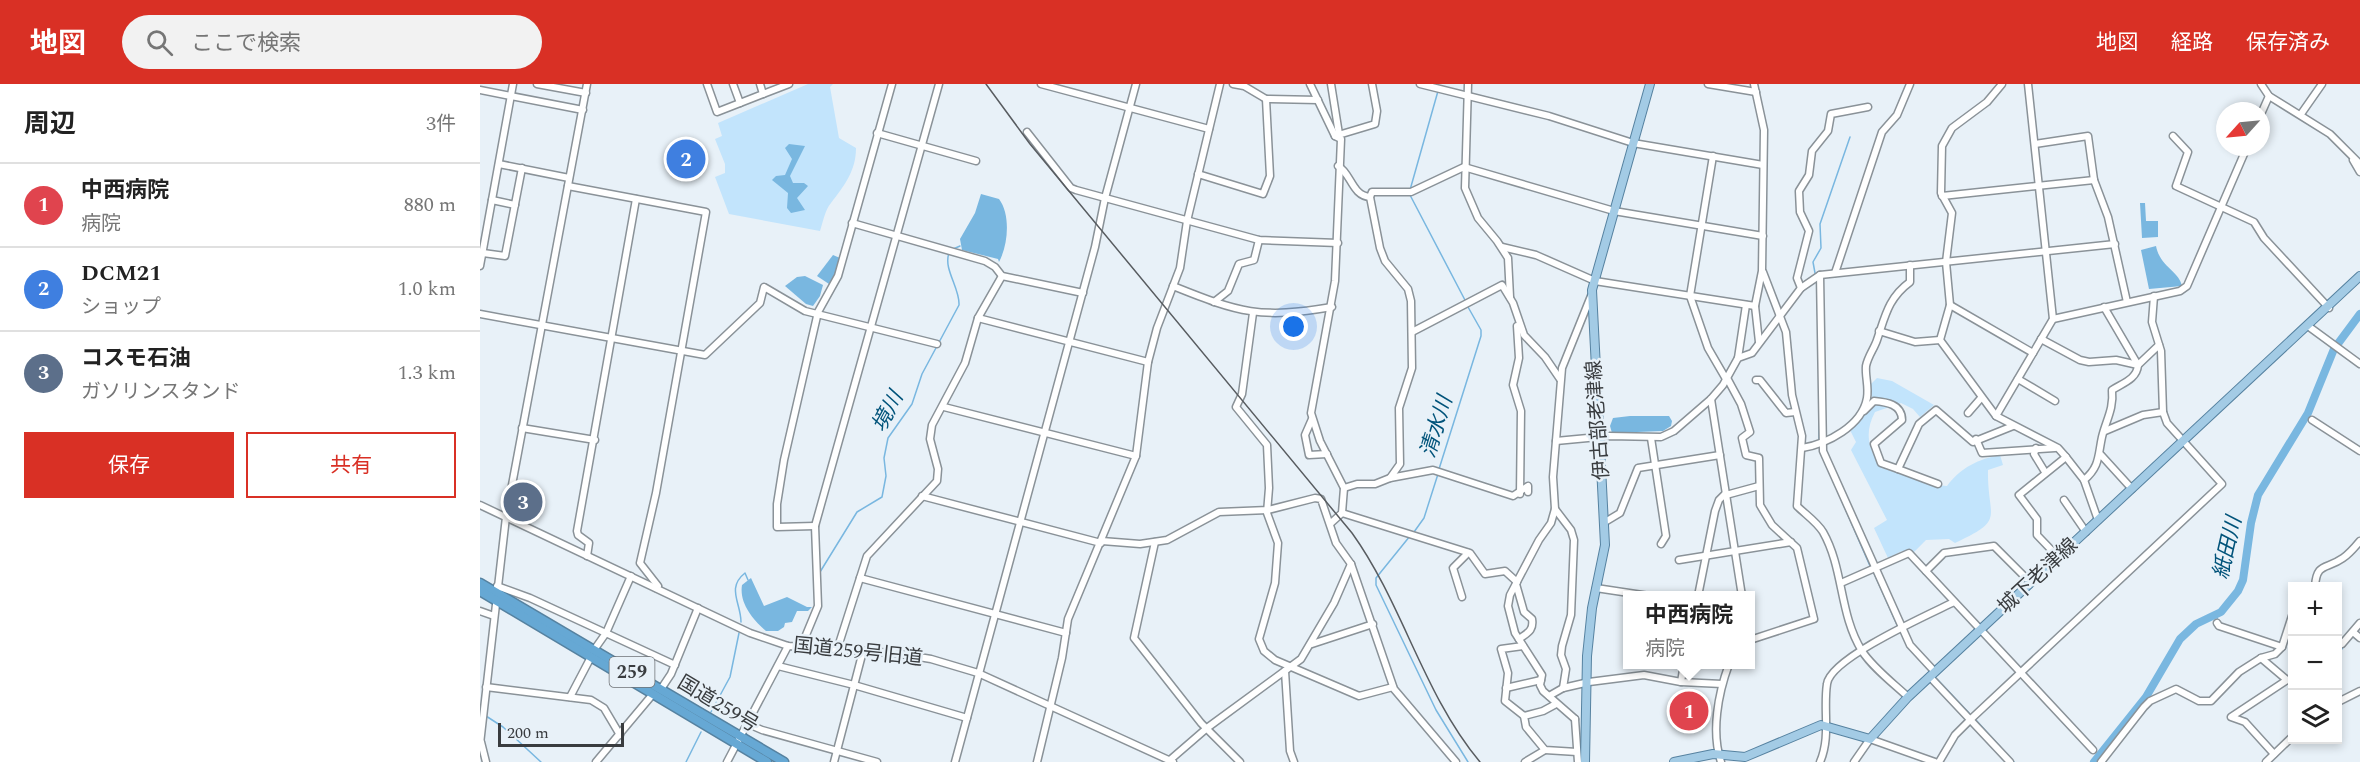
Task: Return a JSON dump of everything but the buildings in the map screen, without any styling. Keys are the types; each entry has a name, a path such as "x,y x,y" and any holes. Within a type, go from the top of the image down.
{"highway":[{"name":"国道259号","path":"480,583 657,692 737,739 784,762"},
{"name":"国道259号","path":"480,591 496,593"},
{"name":"国道259号","path":"737,739 767,762"}],"main road":[{"name":"伊古部老津線","path":"1585,762 1587,656 1596,588 1605,545 1592,290 1650,84"},
{"name":"城下老津線","path":"1870,740 1908,697 2329,308 2360,276"},
{"path":"1674,762 1745,758 1821,725 1870,740"}],"street":[{"path":"480,266 513,84"},
{"path":"537,84 586,93"},
{"path":"486,762 480,743 481,715 506,517 587,84"},
{"path":"707,84 717,112 788,84"},
{"path":"733,84 740,103"},
{"path":"760,84 763,94"},
{"path":"815,526 777,527 777,504 818,312 838,276 892,84"},
{"path":"801,647 818,606 815,526 939,84"},
{"path":"1041,84 1209,129"},
{"path":"955,762 1083,293 1100,229 1105,198 1136,84"},
{"path":"1037,762 1051,706 1068,619 1136,456 1148,362 1157,328 1180,268 1187,220 1220,84"},
{"path":"1233,84 1244,86 1266,99 1318,100"},
{"path":"1310,84 1341,139 1342,153 1338,166 1338,243 1332,308 1311,413 1327,454 1344,488 1342,513 1331,523"},
{"path":"1331,84 1337,135"},
{"path":"1337,135 1376,123 1372,84"},
{"path":"1420,84 1549,116 1633,143 1763,165"},
{"path":"1468,84 1465,188 1472,207 1502,247 1509,265 1510,297"},
{"path":"1708,84 1756,92"},
{"path":"1754,84 1764,130 1762,271 1755,306 1759,342"},
{"path":"1835,273 1882,132 1897,115 1910,84"},
{"path":"1940,340 1950,305 1946,262 1952,213 1942,196 1942,146 1952,128 1987,102 2002,84"},
{"path":"1996,416 2053,319 2028,84"},
{"path":"2261,84 2269,96 2330,134 2360,164"},
{"path":"2301,114 2322,84"},
{"path":"480,90 583,110"},
{"path":"2266,102 2269,96"},
{"path":"1198,174 1263,194 1270,176 1266,99"},
{"path":"1801,288 1797,278 1809,231 1800,212 1799,191 1809,175 1812,151 1828,130 1831,114 1868,107"},
{"path":"1027,132 1071,188 1258,240 1338,243"},
{"path":"877,133 976,161"},
{"path":"2035,144 2088,136 2094,180 2115,244 2127,302"},
{"path":"2174,136 2188,152 2176,186 2254,222 2264,238 2329,308"},
{"path":"1713,156 1690,296 1708,348 1741,404 1750,432 1742,438 1746,455 1759,458 1760,505 1772,525 1797,548 1807,580 1814,619 1755,638"},
{"path":"2053,319 2154,296 2187,286 2243,156"},
{"path":"2352,158 2360,172"},
{"path":"499,164 569,178"},
{"path":"1338,166 1343,169 1357,190 1365,197 1370,197"},
{"path":"1390,478 1400,464 1399,408 1412,368 1412,332 1408,289 1385,261 1380,248 1370,197 1372,192 1409,192 1464,167 1614,211 1763,236"},
{"path":"483,253 505,256 522,168"},
{"path":"1942,196 2094,180"},
{"path":"568,186 706,212 656,493 640,563 655,579 658,586 656,588"},
{"path":"587,555 588,543 578,535 577,531 595,440 636,199"},
{"path":"492,200 515,205"},
{"path":"852,224 985,261 995,267 1002,276 1083,293"},
{"path":"1214,302 1228,291 1239,264 1254,260 1258,240"},
{"path":"1738,358 1752,353 1782,317 1801,288 1820,275 2115,244"},
{"path":"1502,247 1536,255 1595,281 1755,306"},
{"path":"1860,415 1867,397 1866,364 1886,308 1910,282 1910,265"},
{"path":"1762,271 1782,317 1789,342 1795,412 1802,436 1797,506 1821,529 1841,583 1844,606 1861,650 1908,697"},
{"path":"1820,275 1822,445 1827,465 1910,645 2010,762"},
{"path":"837,650 867,556 922,496 932,489 939,477 930,434 934,420 944,407 965,363 978,318 1002,276"},
{"path":"1412,332 1500,285 1504,286 1524,336 1545,357 1560,380"},
{"path":"1173,286 1214,302 1253,313 1297,313 1332,308"},
{"path":"480,314 707,355 759,303 764,287 805,311 818,312 937,344"},
{"path":"1578,762 1575,720 1543,691 1538,667 1521,642 1508,606 1516,583 1551,523 1555,509 1553,477 1562,368 1592,290"},
{"path":"1854,762 1870,740 1937,762 1955,735 1971,719 2222,484 2167,423 2163,412 2159,345 2152,322 2154,296"},
{"path":"1556,441 1600,437 1651,438 1661,437 1674,431 1711,399 1738,358 1746,305"},
{"path":"1950,305 2033,353"},
{"path":"2084,480 2094,470 2101,455 2105,431 2113,409 2112,390 2133,378 2137,373 2138,365 2104,307"},
{"path":"1253,313 1242,394 1236,407 1267,446 1268,510 1270,524 1278,540 1275,583 1259,639 1268,655 1287,669 1359,696 1393,687"},
{"path":"978,318 1148,362"},
{"path":"1518,322 1519,358 1514,386 1521,411 1520,494"},
{"path":"2308,326 2360,364"},
{"path":"1879,331 1915,342 1940,340"},
{"path":"2041,339 2080,360 2089,362 2116,360 2138,365"},
{"path":"1940,340 1996,416 2058,448 2066,457 2084,480 2098,520"},
{"path":"2138,365 2159,345"},
{"path":"2018,379 2055,401"},
{"path":"1756,380 1760,380 1786,413 1795,412"},
{"path":"1968,413 1981,398"},
{"path":"1711,399 1741,591"},
{"path":"1802,448 1822,445 1874,401 1887,402 1897,407 1902,414 1902,420 1874,444 1881,463 1938,484"},
{"path":"944,407 1136,456"},
{"path":"1898,469 1919,424 1936,410 1972,442 2013,426"},
{"path":"2105,431 2143,415 2163,412"},
{"path":"1312,419 1305,435 1309,455 1327,454"},
{"path":"2312,420 2360,452"},
{"path":"522,428 595,440"},
{"path":"1651,438 1666,536 1661,544"},
{"path":"1976,440 1982,453 2058,448"},
{"path":"2036,448 2034,454 2045,472"},
{"path":"1605,522 1620,513 1638,468 1720,455"},
{"path":"2101,455 2132,489"},
{"path":"2059,558 2037,534 2037,519 2019,495 2066,457"},
{"path":"1344,488 1357,483 1375,484 1390,478 1438,472 1513,496 1520,494 1528,486 1528,492"},
{"path":"1699,591 1719,500 1726,494 1759,486"},
{"path":"922,496 1101,542 1140,544 1167,540 1219,512 1268,510 1315,498 1321,499 1336,543 1351,564 1393,687 1429,733 1456,762"},
{"path":"2064,500 2086,532"},
{"name":"国道259号旧道","path":"480,505 750,633 788,646 863,651 931,659 978,673 1167,761"},
{"path":"1555,509 1571,530 1575,546 1571,615 1561,655 1566,669 1563,688"},
{"path":"1342,513 1468,553 1485,574 1505,571 1516,583 1524,612 1532,619 1533,626 1521,642 1501,649 1507,666 1504,701 1524,716 1527,727 1545,750"},
{"path":"2315,582 2316,573 2320,569 2342,560 2360,541"},
{"path":"1155,542 1134,638 1207,728 1240,762"},
{"path":"1679,560 1791,542"},
{"path":"1926,571 1944,554 1994,546 2031,584"},
{"path":"1462,597 1453,568 1468,553"},
{"path":"1841,583 1909,553 2093,750"},
{"path":"1167,761 1207,728 1301,659 1334,603 1351,564"},
{"path":"570,697 592,653 606,633 631,576"},
{"path":"860,578 1066,633"},
{"path":"1596,588 1623,592"},
{"path":"496,593 530,597 675,665"},
{"path":"1820,762 1827,726 1827,681 1832,673 1861,650 1954,602"},
{"path":"596,762 657,692 675,665 698,608"},
{"path":"480,611 494,616"},
{"path":"2217,623 2219,626 2282,647"},
{"path":"2342,641 2360,623"},
{"path":"1311,644 1373,624"},
{"path":"2353,632 2360,638"},
{"path":"2102,762 2150,701 2176,689 2199,701 2211,701 2240,672 2261,658 2275,654 2289,636"},
{"path":"727,762 737,739 788,646"},
{"path":"834,762 863,651"},
{"path":"2261,658 2288,678"},
{"path":"778,666 854,685 967,718"},
{"path":"1287,669 1290,751 1294,762"},
{"path":"1681,682 1683,669"},
{"path":"1720,758 1719,697 1727,669"},
{"path":"1550,696 1563,688 1644,675 1681,682 1722,684"},
{"path":"1506,688 1541,680"},
{"path":"2274,754 2245,722 2231,717 2288,681"},
{"path":"486,687 591,700 604,708 620,735"},
{"path":"2342,700 2360,692"},
{"path":"1524,716 1543,711 1556,704"},
{"path":"1575,720 1587,716"},
{"path":"746,723 877,762"},
{"path":"2266,762 2288,740"},
{"path":"1525,762 1545,750 1577,752"}],"shaded area":[{"path":"808,84 833,84 830,87 839,138 856,148 852,171 827,209 820,231 729,214 715,177 725,173 725,164 715,139 722,136 718,123"},
{"path":"1877,378 1892,381 1934,405 1920,417 1913,409 1901,403 1875,412 1869,427 1869,441 1873,454 1882,468 1936,485 1947,486 1952,479 1971,465 2000,455 2003,465 1988,470 1991,516 1982,528 1955,543 1949,539 1926,540 1914,552 1902,551 1888,558 1874,528 1887,520 1851,450 1856,442 1849,428 1863,416 1872,397 1869,386"}],"water":[{"path":"789,144 805,146 790,176 793,183 804,183 808,186 797,198 805,210 791,213 787,208 788,193 772,180 776,176 785,175 792,159 785,148"},
{"path":"981,194 999,199 1005,213 1006,239 999,262 998,259 962,250 960,239 975,213"},
{"path":"2140,203 2145,203 2146,221 2158,221 2158,237 2142,238"},
{"path":"2156,246 2161,259 2177,276 2182,286 2149,289 2141,250"},
{"path":"833,255 840,258 837,272 829,284 817,276"},
{"path":"805,276 823,285 820,296 813,306 806,304 785,286 797,277"},
{"path":"1669,416 1672,421 1671,426 1663,431 1612,433 1610,426 1613,418"},
{"path":"751,578 764,606 787,597 807,607 812,607 808,611 797,611 792,622 785,623 784,627 778,631 766,631 756,622 743,598 742,585"}],"waterway":[{"name":"清水川","path":"1410,190 1438,91"},
{"path":"1815,273 1813,262 1821,248 1820,224 1850,137"},
{"name":"清水川","path":"1410,195 1466,302"},
{"name":"境川","path":"951,250 960,246"},
{"name":"境川","path":"820,572 857,512 882,497 886,476 884,458 888,438 912,404 922,374 959,305 948,265 949,253"},
{"path":"1817,280 1819,380"},
{"name":"清水川","path":"1439,469 1481,336 1481,330 1468,307"},
{"name":"紙田川","path":"2094,762 2146,697 2180,639 2196,624 2221,612 2238,591 2243,580 2251,523 2258,495 2308,413 2334,349 2360,314"},
{"path":"1819,418 1819,440"},
{"path":"1822,455 1870,566"},
{"name":"清水川","path":"1414,532 1424,518 1438,474"},
{"name":"清水川","path":"1410,536 1376,578 1376,585 1436,710 1468,762"},
{"path":"1873,571 1898,627"},
{"name":"境川","path":"741,622 735,590 736,584 745,573 748,580"},
{"name":"紙田川","path":"2216,616 2218,620"},
{"path":"1901,632 1908,647"},
{"name":"境川","path":"711,712 730,677 739,633"},
{"path":"2342,649 2348,641"},
{"path":"1937,679 1969,713"},
{"path":"486,716 503,727 541,762"},
{"path":"1975,719 2014,762"},
{"name":"境川","path":"686,762 701,732"}],"railway":[{"path":"986,84 1030,144 1352,533 1386,589 1443,708 1460,736 1480,762"}],"place":[{"name":"DCM21","path":"686,159"},
{"name":"コスモ石油","path":"523,502"},
{"name":"中西病院","path":"1689,711"}]}
